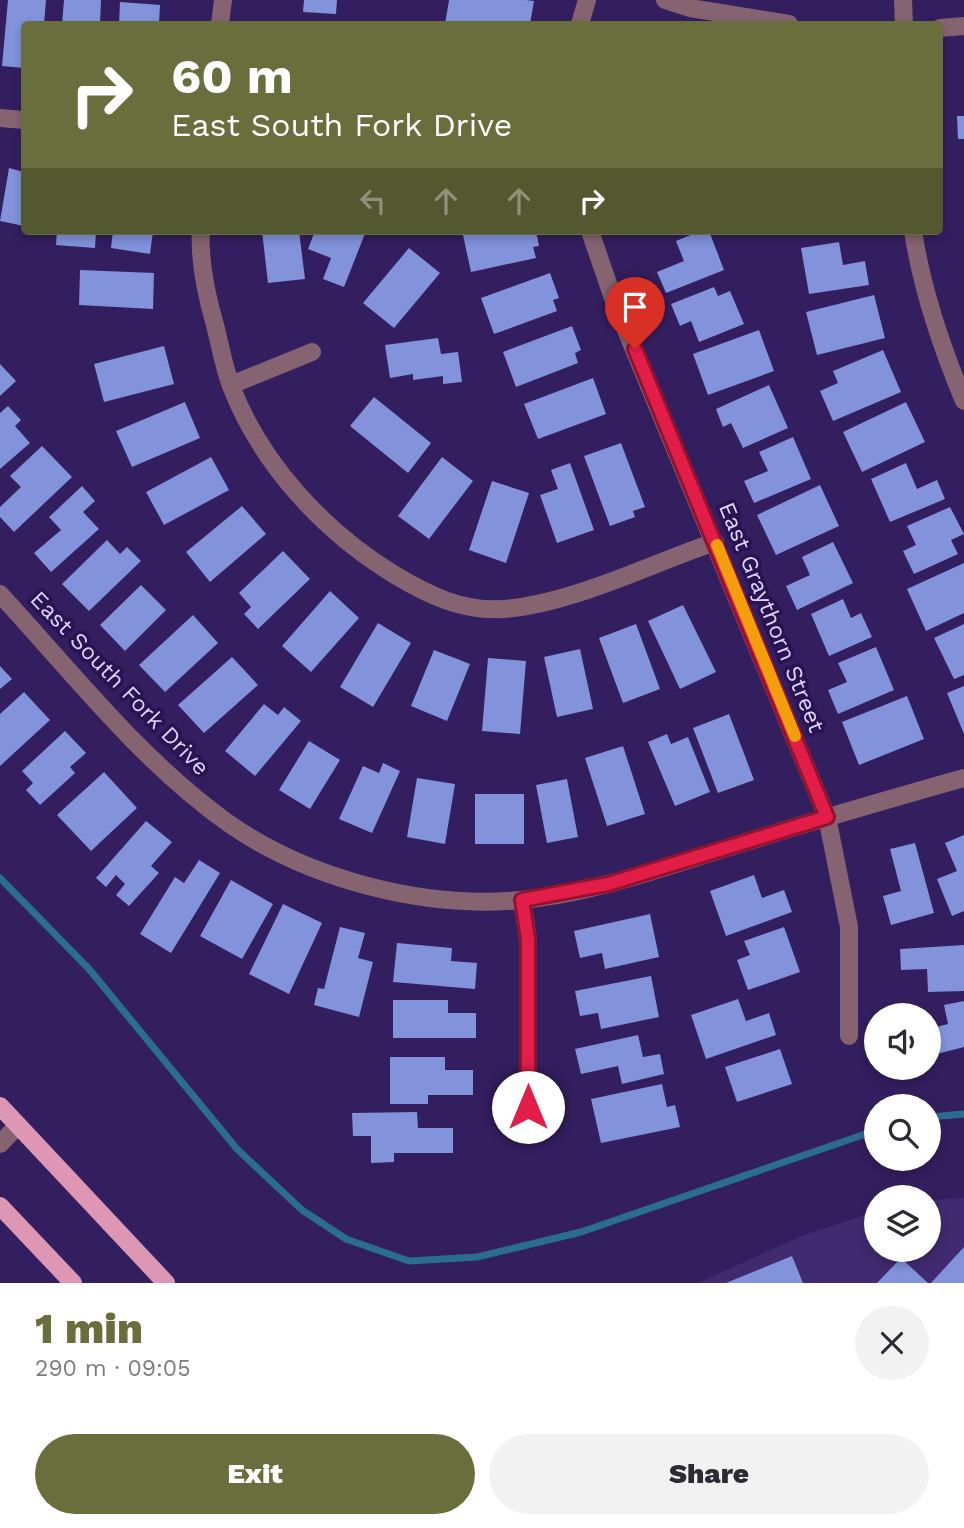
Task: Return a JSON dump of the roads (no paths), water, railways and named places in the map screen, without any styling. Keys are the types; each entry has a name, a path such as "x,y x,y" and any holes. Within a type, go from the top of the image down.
{"main road":[{"path":"0,1106 166,1283"},
{"path":"0,1206 73,1283"}],"street":[{"path":"220,21 223,0"},
{"path":"580,21 587,0"},
{"path":"665,0 690,8 770,21"},
{"path":"903,0 904,21"},
{"path":"943,28 964,26"},
{"path":"0,118 21,120"},
{"path":"201,235 200,251 210,306 231,385 275,465 341,538 425,593 464,607 503,609 551,601 715,542"},
{"name":"East Graythorn Street","path":"591,235 614,301 827,817 849,926 849,1035"},
{"path":"914,235 923,286 946,358 964,401"},
{"path":"231,385 312,352"},
{"name":"East South Fork Drive","path":"0,594 169,775 229,823 272,849 344,881 387,891 482,902 522,900 608,884 964,778"},
{"path":"522,900 528,939 528,1130"},
{"path":"0,1144 18,1125"}],"waterway":[{"path":"0,878 89,969 237,1149 302,1210 346,1239 409,1261 477,1257 581,1232 864,1134"},
{"path":"941,1116 964,1114"}]}
